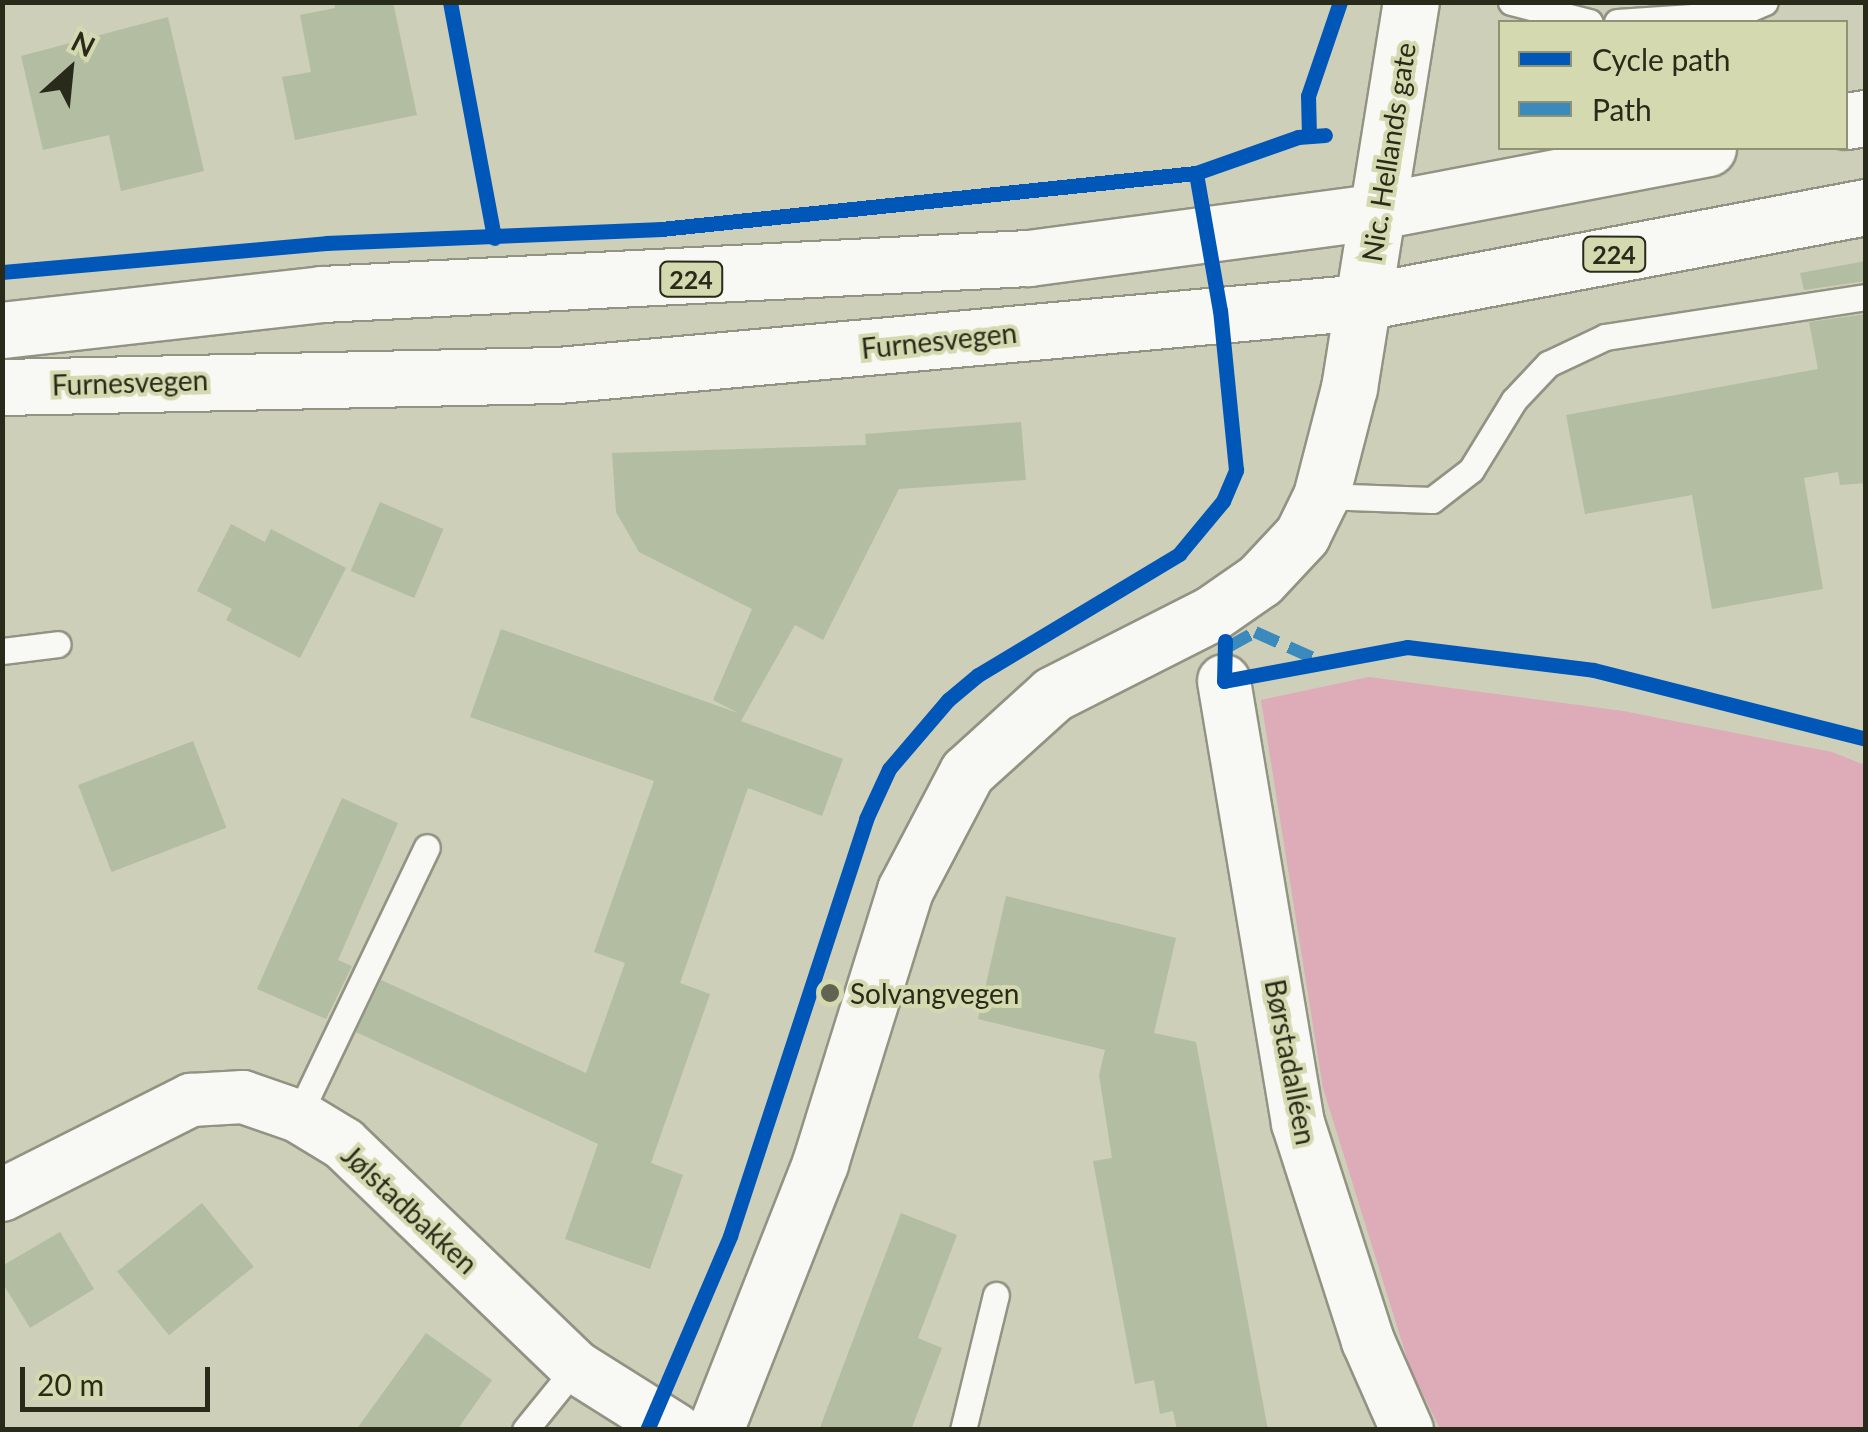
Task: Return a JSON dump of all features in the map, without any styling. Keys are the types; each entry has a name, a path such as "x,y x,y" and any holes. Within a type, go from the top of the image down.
{"main road":[{"name":"Nic. Hellands gate","path":"1363,302 1411,2"},
{"name":"224","path":"2,330 322,294 1028,258 1378,211 1698,150"},
{"name":"Furnesvegen","path":"2,387 558,374 1363,302 1866,207"},
{"path":"715,1430 820,1163 905,890 967,772 1053,694 1212,614 1260,580 1302,535 1321,496 1363,302"}],"street":[{"name":"Børstadalléen","path":"1224,682 1298,1122 1368,1341 1407,1430"},
{"name":"Jølstadbakken","path":"2,1196 191,1100 243,1097 298,1116 344,1144 576,1367 676,1430"}],"lane":[{"path":"1511,2 1582,20"},
{"path":"1647,20 1737,14 1766,2"},
{"path":"1321,496 1432,500 1471,470 1514,400 1548,364 1605,338 1866,297"},
{"path":"2,651 58,644"},
{"path":"298,1116 427,847"},
{"path":"963,1430 996,1295"},
{"path":"525,1430 576,1367"}],"shaded area":[{"path":"1369,677 1623,711 1832,752 1865,765 1865,1429 1440,1429 1410,1368 1323,1088 1261,700"}],"building":[{"path":"334,2 393,2 417,115 295,140 282,77 311,72 300,15 335,8"},
{"path":"168,17 204,171 121,191 109,135 43,150 21,56"},
{"path":"1866,261 1866,281 1804,290 1800,273"},
{"path":"1866,314 1866,483 1840,485 1838,472 1804,478 1823,589 1712,609 1692,495 1585,514 1566,415 1818,369 1809,322"},
{"path":"1021,422 1026,480 899,489 823,640 795,625 741,721 843,759 822,816 748,788 680,983 710,994 651,1163 683,1175 650,1269 565,1239 598,1144 356,1032 381,980 586,1073 625,963 594,952 654,781 470,717 501,629 738,713 713,700 752,609 639,552 616,512 612,453 866,445 865,434"},
{"path":"380,502 444,529 414,598 351,571"},
{"path":"231,524 265,542 271,529 346,568 300,658 226,620 232,609 197,591"},
{"path":"193,741 226,828 111,872 78,785"},
{"path":"342,798 398,823 338,960 352,966 326,1019 257,989"},
{"path":"1006,896 1176,938 1154,1033 1196,1042 1268,1430 1177,1430 1173,1411 1160,1414 1154,1380 1135,1384 1093,1161 1112,1158 1099,1075 1105,1050 978,1019"},
{"path":"202,1203 254,1267 169,1335 117,1272"},
{"path":"901,1213 957,1235 918,1338 942,1348 911,1430 819,1430"},
{"path":"60,1232 94,1289 30,1328 2,1282 2,1266"},
{"path":"426,1333 492,1380 457,1430 356,1430"}],"marked path":[{"path":"1228,647 1255,632 1322,662"}],"cycle path":[{"path":"450,2 494,238"},
{"path":"1309,136 1308,96 1340,2"},
{"path":"2,272 327,243 661,229 1196,173 1298,137 1325,135"},
{"path":"647,1430 730,1236 866,819 889,769 948,700 978,675 1179,554 1223,501 1236,470 1220,311 1196,173"},
{"path":"1225,641 1224,681 1407,647 1594,670 1866,739"}],"place":[{"name":"Solvangvegen","path":"830,993"}]}
